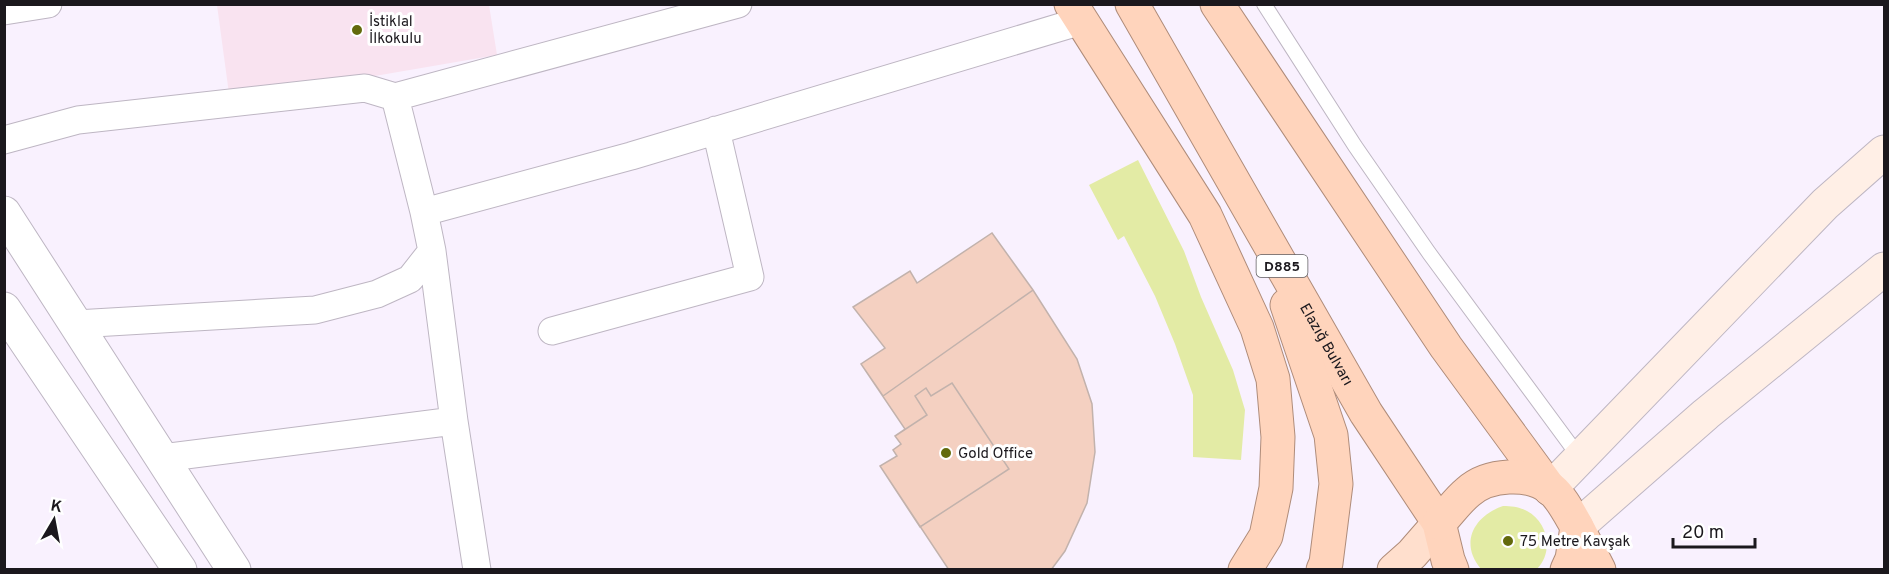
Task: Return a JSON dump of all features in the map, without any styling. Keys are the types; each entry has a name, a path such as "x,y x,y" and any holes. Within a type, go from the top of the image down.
{"highway":[{"name":"Elazığ Bulvarı","path":"1132,4 1366,413 1439,523 1452,570"},
{"path":"1217,4 1446,347 1577,527 1599,570"},
{"path":"1076,13 1205,215 1257,328 1273,379 1278,436 1275,488 1266,536 1245,570"},
{"path":"1259,227 1331,435 1336,484 1326,563 1323,570"},
{"path":"1439,523 1468,491 1486,480 1507,476 1528,479 1550,489"},
{"path":"1567,570 1572,560 1577,527"}],"main road":[{"path":"1550,489 1825,204 1884,152"},
{"path":"1577,527 1706,414 1884,270"},
{"path":"1394,570 1412,554 1439,523"}],"street":[{"path":"4,12 48,4"},
{"path":"4,140 78,120 364,88 395,97 738,4"},
{"path":"424,212 716,130 1076,13"},
{"path":"395,97 432,252 454,421 477,570"},
{"path":"552,331 750,277 716,130"},
{"path":"4,213 234,570"},
{"path":"76,324 315,310 377,294 410,279 432,252"},
{"path":"9,323 180,570"},
{"path":"162,458 454,421"}],"lane":[{"path":"1263,4 1355,146 1429,254 1580,458"}],"shaded area":[{"name":"İstiklal İlkokulu","path":"217,5 489,5 497,55 230,101"}],"green space":[{"path":"1138,160 1184,251 1233,370 1245,410 1241,460 1193,457 1193,395 1175,344 1155,296 1124,236 1118,240 1089,185"},
{"path":"1503,506 1527,511 1540,522 1547,546 1546,554 1537,569 1481,569 1474,559 1471,540 1477,523 1484,516"}],"building":[{"path":"992,233 1033,290 1077,359 1092,404 1095,452 1087,503 1065,551 1051,570 949,570 880,466 897,456 893,450 901,444 895,436 905,429 861,364 885,348 853,307 910,271 917,283"},
{"path":"992,233 1033,290 883,396 861,364 885,348 853,307 910,271 917,283"},
{"name":"Gold Office","path":"952,383 1009,469 920,527 880,466 897,456 893,450 901,444 895,436 927,415 915,396 926,388 931,396"}],"place":[{"name":"İstiklal İlkokulu","path":"357,30"},
{"name":"Gold Office","path":"946,453"},
{"name":"75 Metre Kavşak","path":"1508,541"}]}
